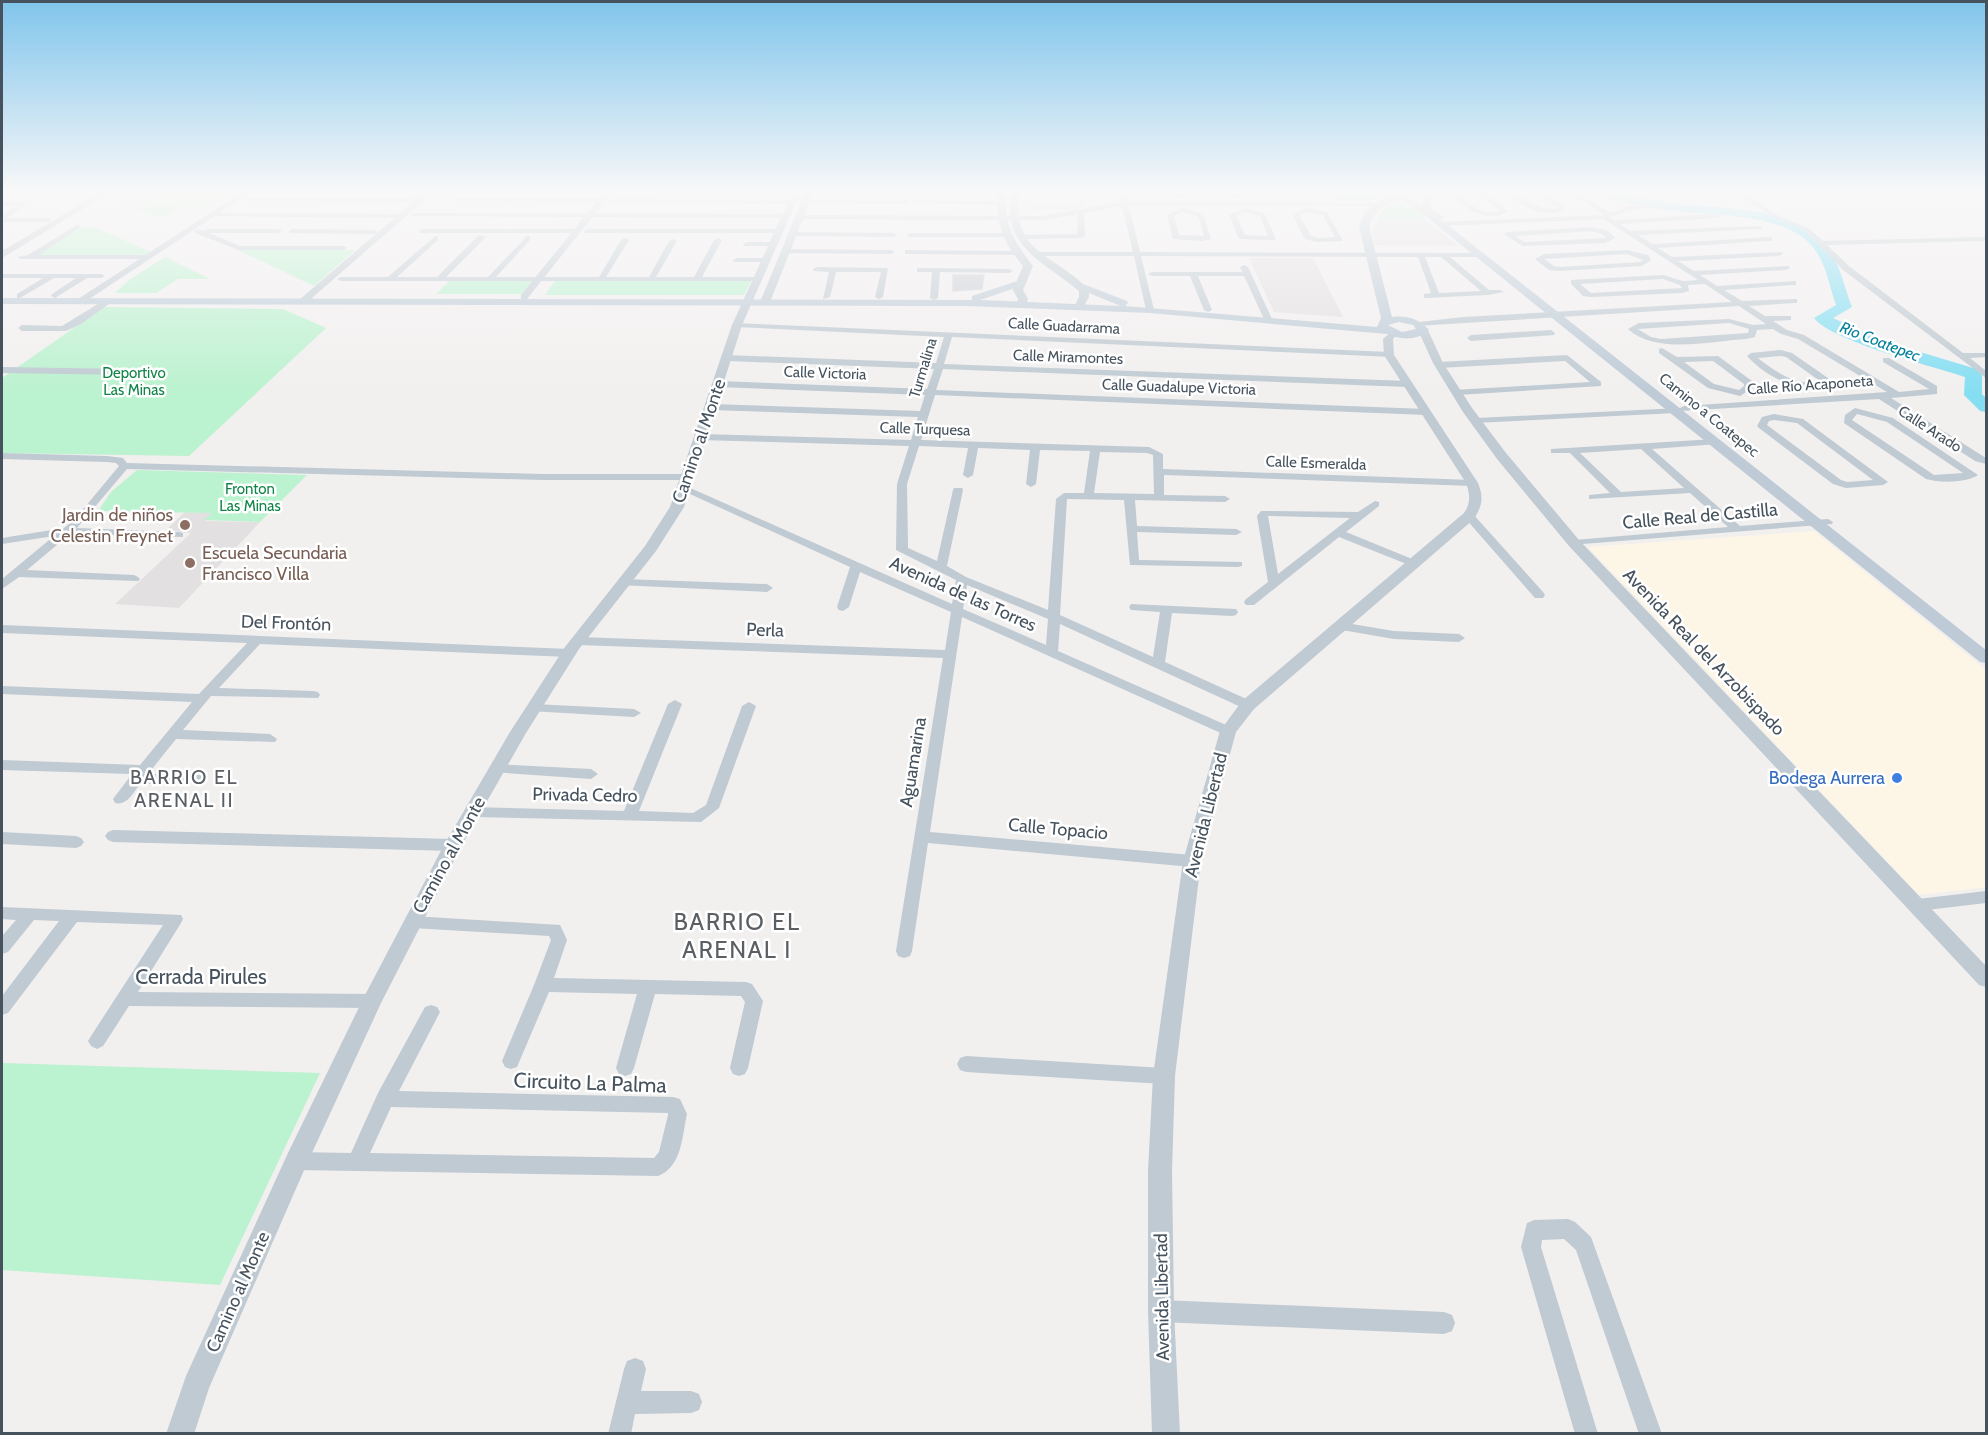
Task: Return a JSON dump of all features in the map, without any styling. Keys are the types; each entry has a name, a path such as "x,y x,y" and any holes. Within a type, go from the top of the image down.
{"main road":[{"path":"1371,258 1387,327"},
{"name":"Camino a Coatepec","path":"1485,258 1559,314"},
{"name":"Camino a Coatepec","path":"1488,258 1823,523 1986,658"},
{"path":"976,298 1020,283"},
{"path":"1078,285 1128,304"},
{"path":"2,296 94,299"},
{"path":"312,300 538,297 1022,302 1150,308 1387,327 1412,335 1421,327"},
{"path":"2,301 94,299 757,300 879,297 976,298 1022,302"},
{"path":"1080,304 1128,304 1150,308 1208,310 1267,317"},
{"name":"Camino a Coatepec","path":"1680,410 1715,441 1986,647"}],"street":[{"path":"22,328 63,329 78,322 94,299 115,278 146,258"},
{"path":"94,299 158,258"},
{"path":"312,300 359,258"},
{"path":"312,300 340,279 362,258"},
{"path":"390,279 413,258"},
{"path":"439,279 461,258"},
{"path":"490,279 509,258"},
{"path":"524,297 556,258"},
{"path":"538,297 567,258"},
{"path":"601,279 614,258"},
{"path":"651,279 663,258"},
{"path":"697,279 708,258"},
{"path":"757,300 782,258"},
{"path":"1021,258 1028,266 1018,290 1022,302"},
{"path":"1041,258 1084,290 1084,297 1080,304"},
{"path":"1139,258 1150,308"},
{"path":"1239,258 1267,317"},
{"path":"1422,258 1431,296 1500,292"},
{"path":"1447,258 1488,292"},
{"path":"1541,258 1539,259 1552,268 1560,269 1642,264 1647,260 1646,258"},
{"path":"1668,258 1776,327 1801,338 1896,394"},
{"path":"1837,258 1986,375"},
{"path":"737,260 767,260 759,279 757,300"},
{"path":"1692,273 1786,268"},
{"path":"818,269 889,270 879,297"},
{"path":"825,297 833,270"},
{"path":"920,270 1009,271"},
{"path":"934,298 936,270"},
{"path":"1152,274 1247,274"},
{"path":"1193,274 1208,310"},
{"path":"20,296 52,276"},
{"path":"55,296 85,276"},
{"path":"2,277 101,276"},
{"path":"1683,283 1686,289 1682,291 1591,295 1573,283 1663,277 1683,283 1706,282"},
{"path":"115,278 128,278"},
{"path":"340,279 759,279"},
{"path":"1715,288 1793,283"},
{"name":"Camino al Monte","path":"180,1434 196,1386 296,1161 412,922 496,769 534,708 574,647 651,548 677,507 737,325 757,300"},
{"path":"1421,327 1463,319 1794,301"},
{"path":"1518,316 1538,334"},
{"path":"1764,319 1788,318"},
{"path":"1463,319 1482,337"},
{"path":"1753,328 1752,335 1746,336 1654,342 1632,329 1634,327 1729,321 1753,328 1776,327"},
{"name":"Calle Guadarrama","path":"737,325 1389,355"},
{"path":"1387,327 1389,355 1477,494 1477,505 1469,516 1539,595"},
{"name":"Avenida Real del Arzobispado","path":"1421,327 1439,365 1477,421 1521,480 1574,543 1986,979"},
{"path":"1472,338 1551,333"},
{"name":"Turmalina","path":"902,550 902,484 949,335"},
{"path":"1662,351 1711,386 1740,393 1774,417 1800,421 1883,482 1841,484 1762,426 1765,419 1774,417"},
{"path":"1781,352 1789,355 1825,380 1824,383 1816,386 1786,380 1751,356 1781,352"},
{"path":"1961,356 1986,355"},
{"name":"Calle Miramontes","path":"728,358 1408,384"},
{"path":"1439,365 1567,358 1598,384 1457,392"},
{"path":"1677,360 1715,358 1749,383 1749,387 1740,393"},
{"name":"Calle Río Acaponeta","path":"1477,421 1680,410 1934,392 1934,388 1886,360"},
{"path":"2,370 129,372"},
{"name":"Calle Victoria","path":"719,384 930,393"},
{"name":"Calle Arado","path":"1816,386 1855,411 1890,420 1973,475 1938,479 1930,477 1847,420 1855,411"},
{"name":"Calle Guadalupe Victoria","path":"930,393 1426,412"},
{"path":"1880,395 1986,461"},
{"path":"711,407 924,414"},
{"name":"Calle Turquesa","path":"699,437 1149,450 1158,454 1159,472"},
{"path":"1555,451 1715,441"},
{"path":"968,475 973,446"},
{"path":"1642,446 1737,529"},
{"path":"1030,484 1035,447"},
{"path":"1089,495 1095,449"},
{"path":"1572,450 1618,495"},
{"path":"2,456 106,459 123,464 686,483"},
{"path":"2,585 79,521 123,464"},
{"path":"1159,472 1159,497"},
{"name":"Calle Esmeralda","path":"1159,472 1472,483"},
{"name":"Avenida de las Torres","path":"686,483 856,566 1228,732"},
{"path":"941,567 958,490"},
{"path":"1593,497 1694,490"},
{"path":"1052,653 1052,616 1061,499 1070,495 1089,495 1225,499"},
{"path":"1129,496 1134,563 1238,564"},
{"path":"1250,602 1375,504"},
{"path":"1274,583 1262,516 1265,513 1362,515"},
{"name":"Avenida Libertad","path":"1166,1434 1161,1311 1160,1171 1164,1076 1192,861 1228,732 1248,705 1469,516"},
{"name":"Calle Real de Castilla","path":"1574,543 1823,523"},
{"path":"1132,529 1236,532"},
{"path":"2,541 67,531 179,535"},
{"path":"1338,534 1413,563"},
{"name":"Avenida de las Torres","path":"902,550 962,579 1052,616 1248,705"},
{"path":"843,607 856,566"},
{"path":"16,573 134,579"},
{"name":"Aguamarina","path":"904,951 962,579"},
{"path":"623,583 766,588"},
{"path":"1135,607 1232,612"},
{"path":"1158,664 1167,609"},
{"path":"1340,626 1394,635 1459,638"},
{"name":"Del Frontón","path":"2,629 257,640 574,647"},
{"path":"120,798 205,695 257,640"},
{"name":"Perla","path":"574,647 951,654"},
{"path":"2,690 314,695"},
{"path":"630,815 675,704"},
{"name":"Privada Cedro","path":"472,812 696,818 712,808 749,706"},
{"path":"534,708 634,713"},
{"path":"174,734 270,739"},
{"path":"2,765 196,779"},
{"path":"496,769 591,774"},
{"path":"114,836 453,845"},
{"name":"Calle Topacio","path":"921,837 1192,861"},
{"path":"2,838 76,842"},
{"path":"1918,905 1986,897"},
{"path":"2,913 72,917"},
{"path":"2,947 30,914"},
{"path":"2,1008 72,917"},
{"name":"Cerrada Pirules","path":"72,917 175,919 124,999"},
{"path":"412,922 554,930 559,940 511,1061"},
{"path":"543,985 746,989 754,1001 740,1068"},
{"path":"625,1068 648,987"},
{"path":"98,1041 124,999"},
{"name":"Cerrada Pirules","path":"124,999 372,1001"},
{"path":"357,1161 431,1012"},
{"path":"966,1064 1164,1076"},
{"name":"Circuito La Palma","path":"296,1161 658,1167 668,1157 678,1114 673,1105 386,1099"},
{"path":"1587,1434 1532,1247 1533,1230 1568,1229 1584,1244 1651,1434"},
{"path":"1161,1311 1444,1323"},
{"path":"619,1434 635,1369"},
{"path":"626,1403 691,1402"}],"shaded area":[{"path":"1249,258 1313,258 1343,317 1274,312"},
{"name":"Escuela Secundaria Francisco Villa","path":"185,512 213,513 205,521 260,522 179,608 115,604 191,533 166,530"},
{"name":"Bodega Aurrera","path":"1814,531 1986,670 1986,887 1919,895 1588,547"}],"green space":[{"path":"163,258 210,279 178,279 156,293 115,293 129,280"},
{"path":"255,258 346,258 314,286"},
{"path":"449,281 532,281 522,294 436,294"},
{"path":"555,281 751,281 744,295 545,295"},
{"name":"Deportivo Las Minas","path":"104,307 283,309 326,328 189,456 2,453 2,378"},
{"name":"Fronton Las Minas","path":"137,470 307,475 260,522 204,520 212,513 98,511 111,492"},
{"path":"2,1063 320,1073 220,1285 2,1270"}],"building":[{"path":"953,275 984,275 982,289 953,291"}],"waterway":[{"name":"Rio Coatepec","path":"1826,258 1844,307 1822,318 1874,343 1974,374 1973,395 1986,407"}],"place":[{"name":"Jardin de niños Celestin Freynet","path":"185,525"},
{"name":"Escuela Secundaria Francisco Villa","path":"190,563"},
{"name":"Bodega Aurrera","path":"1897,778"}],"district":[{"name":"BARRIO EL ARENAL II","path":"184,788"},
{"name":"BARRIO EL ARENAL I","path":"737,936"}]}
